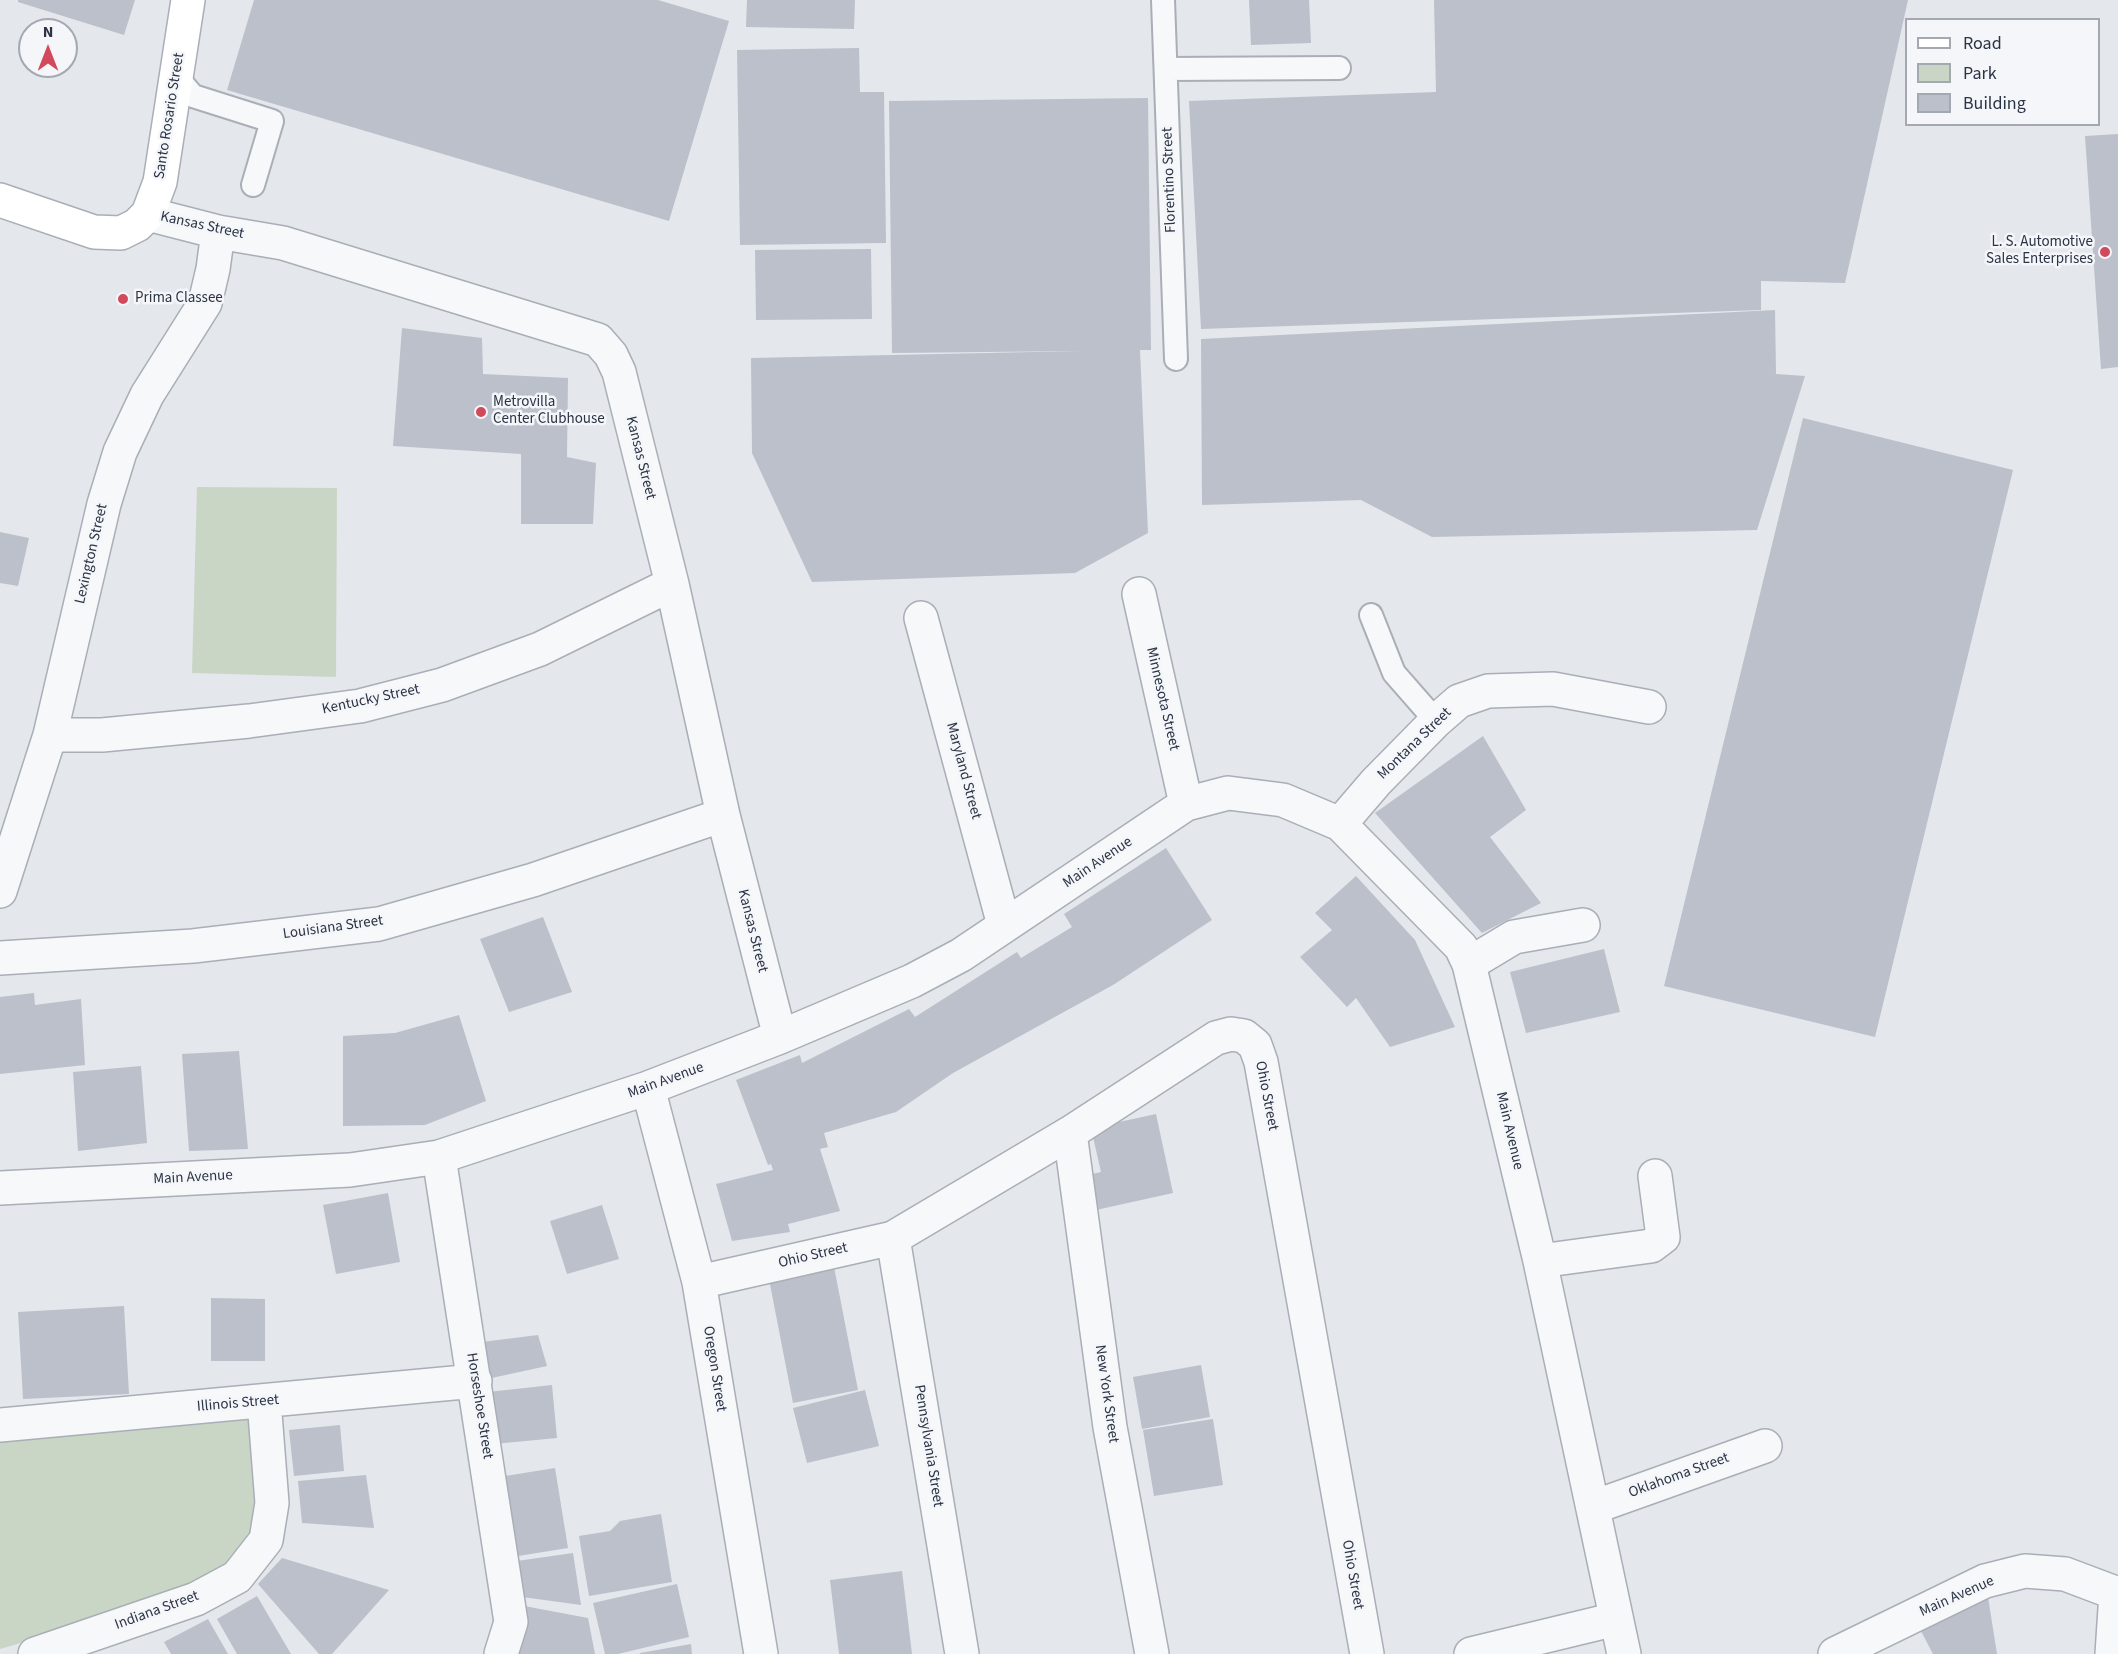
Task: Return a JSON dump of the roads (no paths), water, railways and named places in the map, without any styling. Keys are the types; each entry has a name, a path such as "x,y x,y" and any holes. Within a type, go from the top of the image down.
{"street":[{"name":"Santo Rosario Street","path":"148,214 160,182 188,0"},
{"path":"0,200 93,232 121,233 137,225 148,214"},
{"name":"Kansas Street","path":"148,214 219,232 283,243 598,340 611,355 619,372 672,584 723,815 780,1037"},
{"name":"Lexington Street","path":"0,891 50,735 104,504 120,452 147,395 205,303 219,232"},
{"name":"Kentucky Street","path":"50,735 102,735 249,721 360,706 442,685 540,649 672,584"},
{"name":"Minnesota Street","path":"1139,594 1186,804"},
{"name":"Maryland Street","path":"921,618 1004,925"},
{"name":"Montana Street","path":"1340,824 1376,782 1459,701 1488,691 1553,690 1649,707"},
{"name":"Main Avenue","path":"0,1188 350,1170 439,1157 648,1088 780,1037 912,981 961,955 1186,804 1228,793 1283,800 1340,824 1461,947 1469,964 1540,1261 1624,1654"},
{"name":"Louisiana Street","path":"0,958 193,946 379,924 533,880 723,815"},
{"path":"1469,964 1514,937 1583,925"},
{"name":"Ohio Street","path":"699,1282 893,1238 1070,1133 1216,1038 1231,1034 1244,1036 1255,1045 1261,1062 1367,1654"},
{"name":"Oregon Street","path":"648,1088 699,1282 761,1654"},
{"name":"New York Street","path":"1070,1133 1110,1427 1152,1654"},
{"name":"Horseshoe Street","path":"439,1157 511,1622 501,1654"},
{"path":"1540,1261 1651,1246 1663,1237 1655,1176"},
{"name":"Pennsylvania Street","path":"893,1238 962,1654"},
{"name":"Illinois Street","path":"0,1425 475,1381"},
{"name":"Indiana Street","path":"35,1654 196,1599 237,1576 266,1540 271,1512 264,1401"},
{"name":"Oklahoma Street","path":"1594,1507 1765,1446"},
{"name":"Main Avenue","path":"1835,1654 1985,1581 2025,1571 2065,1574 2117,1593"},
{"path":"2112,1654 2117,1593"},
{"path":"1471,1654 1616,1619"}],"lane":[{"name":"Florentino Street","path":"1163,0 1176,359"},
{"path":"1166,69 1339,68"},
{"path":"177,77 193,96 272,122 253,185"},
{"path":"1371,615 1394,673 1436,721"}],"place":[{"name":"L. S. Automotive Sales Enterprises","path":"2105,252"},
{"name":"Prima Classee","path":"123,299"},
{"name":"Metrovilla Center Clubhouse","path":"481,412"}]}
